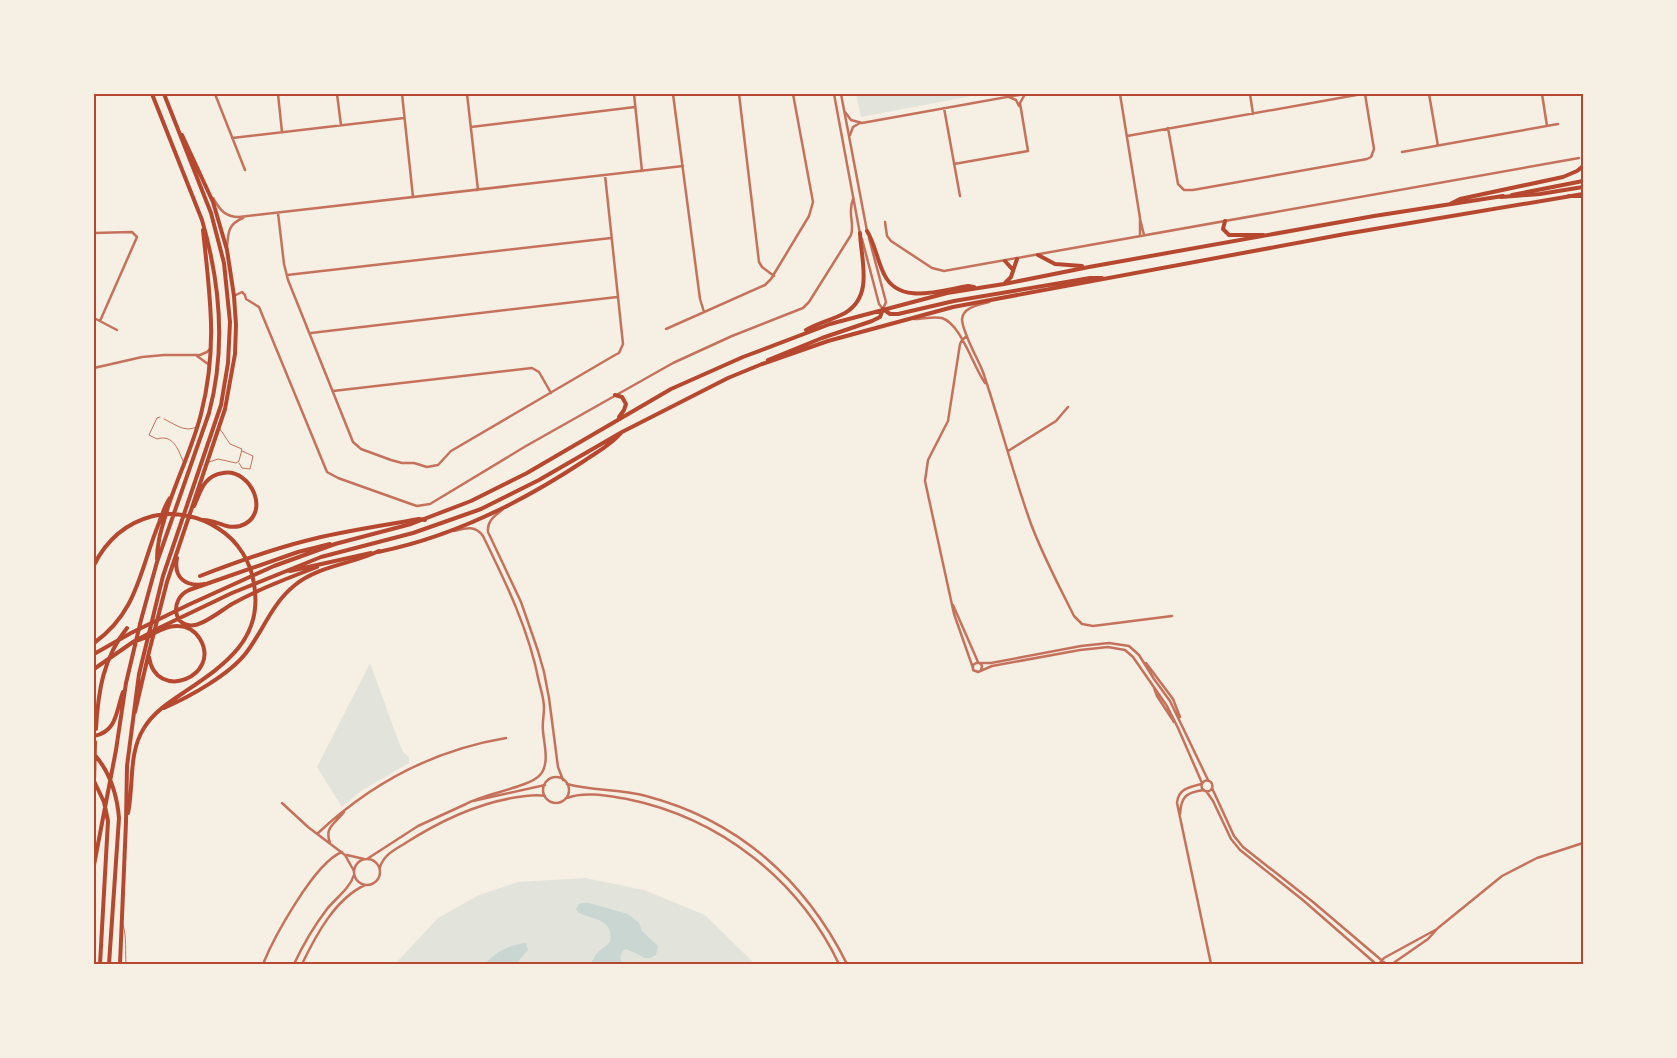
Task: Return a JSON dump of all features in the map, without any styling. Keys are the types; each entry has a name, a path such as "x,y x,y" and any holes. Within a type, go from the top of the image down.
{"main road":[{"path":"94,865 116,750 126,683 140,620 157,562 209,413 217,373 219,334 217,288 211,254 202,220 152,94"},
{"path":"120,964 126,778 139,674 163,576 221,405 228,363 230,322 224,263 211,214 164,94"},
{"path":"133,719 139,700 148,652 178,548 219,427 230,387 236,325 227,250 218,218 188,145 174,119"},
{"path":"1448,205 1460,199 1563,177 1583,166"},
{"path":"94,654 131,633 188,605 274,566 335,544 425,520 460,506 507,484 672,389 707,372 800,334 845,319 947,293 1267,236 1501,197 1583,181"},
{"path":"1501,197 1540,194 1583,187"},
{"path":"94,668 133,642 191,612 278,574 326,556 421,531 481,509 539,480 622,432 728,378 828,341 953,307 1345,234 1583,195"},
{"path":"157,562 159,536 197,426 210,367 212,345 211,304 202,220"},
{"path":"1225,221 1223,229 1229,235 1267,236"},
{"path":"867,230 887,280 897,289 912,294 920,294 968,286 976,288"},
{"path":"800,334 816,324 844,313 852,308 860,298 864,281 860,233"},
{"path":"1038,255 1051,263 1059,265 1090,267"},
{"path":"1004,284 1011,277 1017,259"},
{"path":"1005,261 1014,270"},
{"path":"883,309 890,314 898,314 954,301 1090,278 1106,279"},
{"path":"762,364 774,357 822,338 872,321 880,317 883,309"},
{"path":"615,396 622,397 626,404 617,420"},
{"path":"278,574 411,545 438,536 508,505 569,471 614,441 622,432"},
{"path":"189,514 210,477 227,472 243,478 250,484 257,504 255,513 247,522 233,527 225,527 208,520 201,520"},
{"path":"94,643 116,624 131,601 143,572 154,533 172,494"},
{"path":"94,565 102,550 111,540 132,525 150,517 168,514 185,515 201,520 223,532 236,544 246,560 253,578 256,597 252,622 245,640 232,657 158,711 143,728 137,742 126,822"},
{"path":"200,576 254,556 311,539 425,520"},
{"path":"333,561 263,588 199,624 184,623 176,612 178,599 186,591 298,552 322,545 335,544"},
{"path":"178,548 176,567 180,576 190,584 205,584"},
{"path":"158,711 217,678 236,665 278,603 296,583 314,573 364,558 379,551"},
{"path":"133,642 177,626 191,629 200,638 204,652 201,666 192,676 182,681 170,681 160,676 152,667 148,652"},
{"path":"96,729 98,696 102,674 112,650 127,628"},
{"path":"94,736 107,731 114,723 126,683"},
{"path":"95,742 94,782 107,811 108,831 100,964"},
{"path":"94,754 105,768 115,792 118,818 109,964"}],"street":[{"path":"215,94 245,170"},
{"path":"278,94 282,132"},
{"path":"337,94 341,125"},
{"path":"402,94 413,197"},
{"path":"467,94 478,190"},
{"path":"634,94 642,171"},
{"path":"673,94 700,299 704,312"},
{"path":"739,94 759,262 762,267 774,276"},
{"path":"666,329 768,283 774,276 812,210 812,198 793,94"},
{"path":"834,94 860,233 879,304 883,309 886,302 867,230 841,94"},
{"path":"849,137 853,128 862,123 1025,94"},
{"path":"954,164 1028,151 1021,111 1021,100 1025,94"},
{"path":"1120,94 1144,236"},
{"path":"1250,94 1253,114"},
{"path":"1127,136 1168,128 1363,94 1374,150 1373,154 1367,159 1193,190 1184,190 1178,184 1168,128"},
{"path":"1429,94 1438,146"},
{"path":"1542,94 1548,126"},
{"path":"1008,96 1016,100 1021,111"},
{"path":"471,127 561,117 635,106"},
{"path":"944,108 960,196"},
{"path":"844,110 851,120 862,123"},
{"path":"232,138 404,118"},
{"path":"1402,152 1558,124"},
{"path":"885,222 887,236 893,243 936,270 944,272 1579,158"},
{"path":"206,186 220,209 225,214 236,217 682,166"},
{"path":"278,213 287,275 354,445 395,461 414,463 427,468 440,463 451,451 619,353 623,344 605,175"},
{"path":"234,296 242,292 245,294 246,299 258,307 327,472 334,477 417,506 430,504 658,371 704,348 806,306 851,235 853,227 850,210 853,199"},
{"path":"227,250 229,228 234,222 246,216"},
{"path":"1140,218 1140,236"},
{"path":"94,233 132,232 137,237 100,322"},
{"path":"287,275 611,238"},
{"path":"1005,297 966,310 962,321 980,366 1037,540 1077,619 1082,624 1092,626 1172,616"},
{"path":"310,333 617,298"},
{"path":"94,318 117,330"},
{"path":"909,318 943,319 953,324 986,384"},
{"path":"967,336 962,340 959,347 948,421 928,460 925,474 926,489 956,622 973,668 977,672 992,666 1080,650 1118,648 1125,650 1131,654 1154,687 1178,728 1205,791 1213,801 1231,839 1240,850 1296,894 1377,964 1438,928"},
{"path":"94,368 148,356 196,355 207,352 212,345"},
{"path":"196,355 203,359 210,367"},
{"path":"333,391 532,368 539,372 551,393"},
{"path":"1008,451 1056,421 1068,407"},
{"path":"508,505 491,518 487,526 488,534 504,564 527,616 544,672 558,767 564,780 568,784 581,787 620,791 660,800 705,817 733,833 759,852 795,885 824,924 847,964"},
{"path":"294,964 318,921 352,881 357,863 424,823 482,796 531,781 541,775 545,764 542,724 544,708 530,645 517,608 496,563 483,536 477,530 467,528 438,536"},
{"path":"496,563 504,564"},
{"path":"950,597 982,666 982,670"},
{"path":"973,668 974,664 979,663 991,663 1095,644 1126,644 1133,648 1170,701 1181,721 1208,780 1212,783 1212,788 1234,836 1243,847 1299,890 1386,964"},
{"path":"317,834 346,809 379,786 418,765 470,745 506,738"},
{"path":"564,780 553,778 545,784 543,790 549,801 555,803 562,802 567,798 583,794 621,798 648,804 699,822 724,836 759,861 790,891 817,925 839,964"},
{"path":"1208,780 1187,788 1178,795 1177,803 1211,964"},
{"path":"466,804 499,794 534,788 545,784"},
{"path":"567,798 568,784"},
{"path":"1180,818 1181,804 1185,797 1191,792 1205,791 1212,788"},
{"path":"302,964 335,909 354,891 365,885 371,885 378,879 382,860 390,853 417,836 460,814 511,798 534,795 545,796"},
{"path":"282,803 317,834 342,852 357,880 365,885"},
{"path":"331,844 328,836 329,830 346,809"},
{"path":"1392,964 1423,943 1438,928 1510,871 1544,856 1583,843"},
{"path":"263,964 277,935 304,892 328,861 333,856 342,852"},
{"path":"345,855 373,860 380,867"}],"lane":[{"path":"160,417 157,418 149,436 157,440 164,438 174,443 184,463"},
{"path":"164,419 185,430 197,426"},
{"path":"219,427 231,445 241,448 242,451 253,456 250,469 242,468 239,462 242,451"},
{"path":"206,463 216,459 239,462"},
{"path":"121,918 125,932 126,964"}],"shaded area":[{"path":"856,94 982,94 861,117"},
{"path":"370,663 403,752 409,757 409,763 361,791 342,807 317,767"},
{"path":"585,878 644,890 705,915 755,964 395,964 438,918 479,895 518,882"},
{"path":"582,903 589,903 628,914 639,923 642,931 658,946 656,955 644,958 626,949 621,955 622,964 591,964 597,953 610,942 610,934 609,929 602,922 579,913 576,909"},
{"path":"526,943 528,950 516,964 485,964 504,949"}]}
